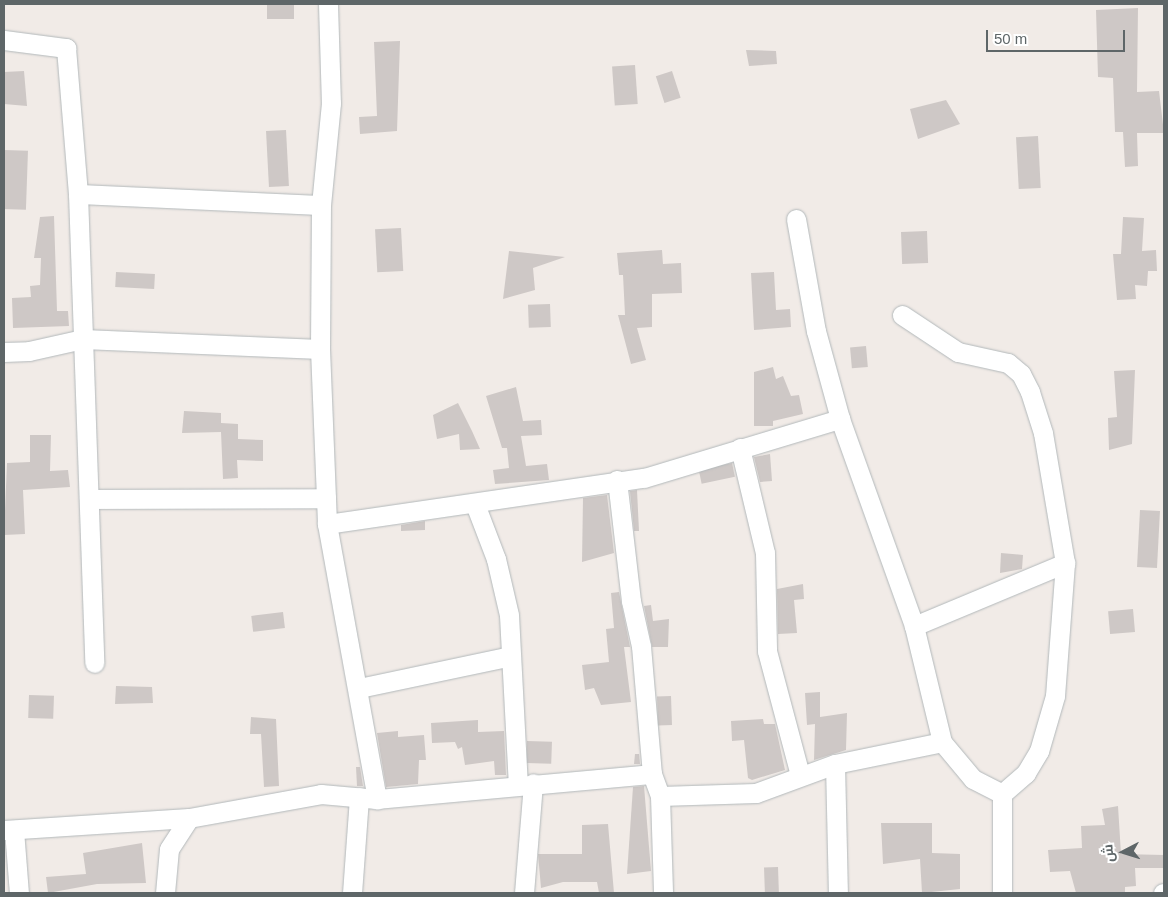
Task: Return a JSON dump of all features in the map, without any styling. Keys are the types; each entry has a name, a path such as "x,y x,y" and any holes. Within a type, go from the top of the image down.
{"street":[{"path":"328,4 330,104 321,205 320,349 327,524 359,688 378,799"},
{"path":"4,40 66,48 78,194 94,663"},
{"path":"78,194 321,205"},
{"path":"796,219 816,331 840,419 914,626 942,742 973,779 1002,794"},
{"path":"902,315 958,352 995,358 1021,374 1038,407 1065,563 1051,724 1026,772 1002,794 1002,893"},
{"path":"4,352 29,352 83,339 320,349"},
{"path":"327,524 475,504 617,480 644,478 840,419"},
{"path":"740,448 765,553 767,651 800,775"},
{"path":"617,480 641,646 652,774 660,796 663,893"},
{"path":"89,499 326,498"},
{"path":"475,504 496,559 509,615 511,656 526,784 524,893"},
{"path":"914,626 1065,563"},
{"path":"359,688 511,656"},
{"path":"660,796 756,792 834,764 942,742"},
{"path":"834,764 838,893"},
{"path":"19,893 9,830 189,818 321,794 378,799 652,774"},
{"path":"352,893 359,797"},
{"path":"165,893 169,849 189,818"}],"building":[{"path":"267,4 294,4 294,19 267,19"},
{"path":"1138,8 1137,92 1159,91 1164,133 1137,133 1138,166 1125,167 1123,132 1115,132 1113,78 1098,77 1096,10"},
{"path":"400,41 397,131 360,134 359,117 377,116 374,42"},
{"path":"746,50 776,51 777,64 749,66"},
{"path":"635,65 638,104 615,106 612,67"},
{"path":"24,71 27,106 4,104 4,72"},
{"path":"672,71 681,98 664,103 656,76"},
{"path":"946,100 960,124 918,139 910,109"},
{"path":"286,130 289,186 269,187 266,131"},
{"path":"1038,136 1041,188 1019,189 1016,137"},
{"path":"4,150 28,151 26,210 4,209"},
{"path":"54,216 57,311 68,311 69,326 13,328 12,298 31,297 30,286 40,285 41,258 34,258 40,217"},
{"path":"1123,217 1144,218 1142,251 1156,250 1157,271 1148,271 1147,286 1135,285 1136,299 1117,300 1113,254 1121,254"},
{"path":"401,228 403,271 377,272 375,229"},
{"path":"927,231 928,263 902,264 901,232"},
{"path":"662,250 663,264 681,263 682,293 652,294 652,327 637,328 646,360 631,364 618,315 625,315 623,275 619,275 617,253"},
{"path":"509,251 565,257 533,268 535,290 503,299"},
{"path":"116,272 155,274 154,289 115,287"},
{"path":"774,272 776,310 790,309 791,327 754,330 751,273"},
{"path":"550,304 551,327 529,328 528,305"},
{"path":"866,346 868,367 852,368 850,347"},
{"path":"773,367 776,379 783,376 791,396 799,395 803,414 773,421 773,426 754,426 754,372"},
{"path":"1135,370 1132,444 1109,450 1108,418 1117,417 1114,371"},
{"path":"516,387 523,421 541,420 542,435 521,436 526,466 547,464 549,480 495,484 493,470 509,468 507,448 502,448 486,396"},
{"path":"458,403 480,449 460,450 459,434 437,439 433,415"},
{"path":"184,411 221,413 221,423 238,424 238,439 263,440 263,461 237,460 238,478 223,479 221,432 182,433"},
{"path":"30,435 51,435 50,471 68,470 70,487 23,490 25,534 4,535 7,463 30,462"},
{"path":"770,454 772,481 760,482 754,457"},
{"path":"732,463 735,477 702,484 699,470"},
{"path":"637,490 639,531 634,531 630,491"},
{"path":"607,495 614,553 582,562 583,498"},
{"path":"1140,510 1160,511 1157,568 1137,567"},
{"path":"425,521 425,530 401,531 401,525"},
{"path":"1001,553 1023,555 1022,569 1000,573"},
{"path":"803,584 804,599 794,600 797,633 778,634 777,589"},
{"path":"619,592 630,647 624,647 631,702 601,705 594,688 585,690 582,665 609,662 606,629 614,628 611,593"},
{"path":"651,605 653,621 669,619 668,647 652,647 644,606"},
{"path":"1133,609 1135,632 1110,634 1108,611"},
{"path":"283,612 285,628 253,632 251,616"},
{"path":"116,686 152,687 153,703 115,704"},
{"path":"820,692 820,717 847,713 846,750 814,760 815,724 807,725 805,693"},
{"path":"29,695 54,696 53,719 28,718"},
{"path":"657,696 671,696 672,725 658,725"},
{"path":"251,717 276,719 279,786 264,787 261,734 250,734"},
{"path":"763,719 764,724 775,724 785,770 752,780 748,778 744,740 732,741 731,721"},
{"path":"478,720 478,732 504,731 506,775 495,775 494,761 465,765 462,747 458,749 455,742 432,743 431,723"},
{"path":"398,731 398,737 424,735 426,760 419,760 418,784 386,787 377,733"},
{"path":"527,741 552,742 551,764 526,763"},
{"path":"635,754 639,754 640,764 634,764"},
{"path":"356,767 360,767 363,786 357,786"},
{"path":"644,786 651,871 627,874 633,787"},
{"path":"1118,806 1121,854 1164,855 1164,868 1135,868 1136,886 1125,887 1125,893 1076,893 1070,871 1050,872 1048,850 1082,848 1081,826 1105,825 1102,809"},
{"path":"881,823 932,823 932,853 960,854 960,889 922,893 920,859 883,864"},
{"path":"608,824 614,893 599,893 597,882 563,882 541,888 538,854 582,854 582,825"},
{"path":"142,843 146,883 97,884 48,893 46,877 86,874 83,853"},
{"path":"764,867 778,867 779,893 765,893"}]}
